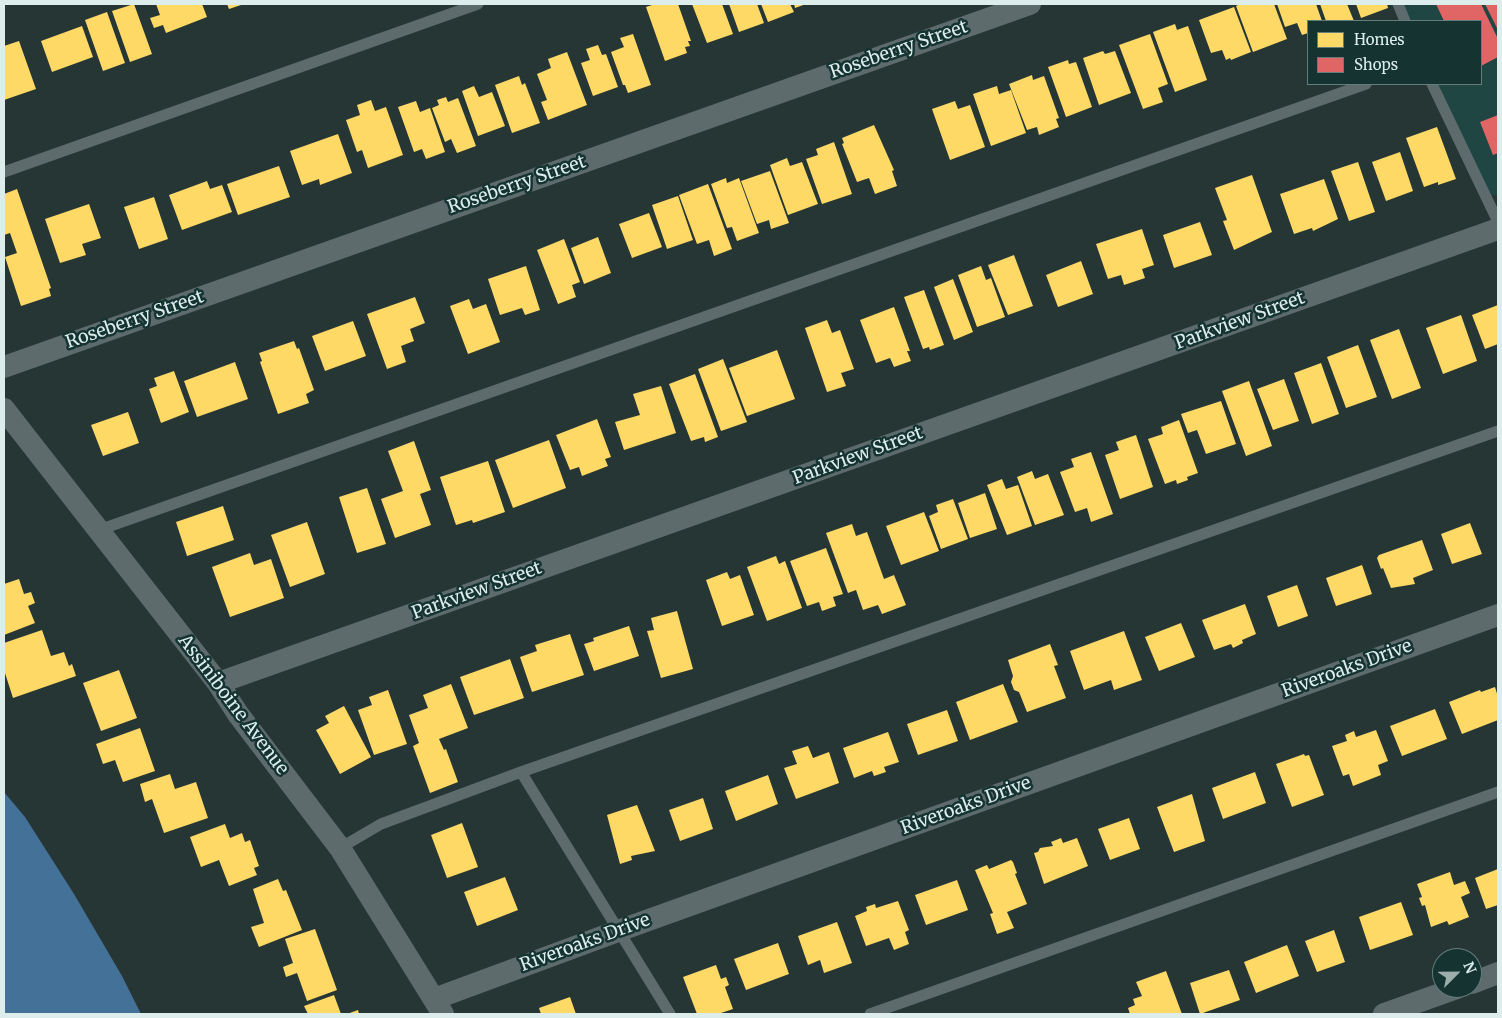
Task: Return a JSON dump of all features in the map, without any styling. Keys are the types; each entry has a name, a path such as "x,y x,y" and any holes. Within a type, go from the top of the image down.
{"street":[{"name":"Roseberry Street","path":"4,367 1030,4"},
{"name":"Parkview Street","path":"218,683 1498,229"},
{"name":"Assiniboine Avenue","path":"4,409 218,683 238,714 340,848 438,1007"},
{"name":"Riveroaks Drive","path":"438,1007 618,931 1498,615"},
{"path":"1482,980 1498,974"},
{"path":"1384,1014 1432,997"}],"lane":[{"path":"4,172 478,4"},
{"path":"1398,4 1405,20"},
{"path":"99,530 1363,85"},
{"path":"1432,85 1498,222"},
{"path":"340,848 381,824 521,772 1498,431"},
{"path":"521,772 670,1014"},
{"path":"870,1014 1498,792"}],"shaded area":[{"path":"1400,4 1498,4 1498,194 1489,197 1435,85 1482,85 1482,20 1407,20"}],"water":[{"path":"4,792 25,817 74,894 122,976 141,1014 4,1014"}],"building: Homes":[{"path":"134,4 152,54 130,62 112,11"},
{"path":"156,4 202,4 207,17 166,33 163,25 154,28 150,18 160,15"},
{"path":"227,4 244,4 229,9"},
{"path":"655,4 678,4 691,41 688,41 690,46 685,47 687,53 665,61 646,7"},
{"path":"692,4 722,4 733,34 707,43"},
{"path":"729,4 757,4 764,23 739,32"},
{"path":"761,4 790,4 794,12 768,22"},
{"path":"794,4 806,4 795,8"},
{"path":"1240,4 1274,4 1287,39 1253,52 1236,6"},
{"path":"1277,4 1316,4 1322,20 1307,20 1307,33 1302,35 1297,23 1285,27"},
{"path":"1320,4 1347,4 1354,20 1326,20"},
{"path":"1356,4 1387,4 1388,8 1361,18"},
{"path":"1234,7 1251,52 1231,60 1230,58 1226,60 1222,50 1211,53 1199,20"},
{"path":"107,12 125,63 103,71 85,20"},
{"path":"1175,24 1177,30 1188,26 1207,80 1175,92 1153,32"},
{"path":"82,26 93,57 52,72 41,41"},
{"path":"633,34 651,85 628,93 625,85 623,85 611,52 624,47 620,38"},
{"path":"1150,34 1168,84 1158,88 1163,102 1143,109 1119,45"},
{"path":"19,41 36,89 4,100 4,46"},
{"path":"598,45 602,55 606,54 618,87 593,96 581,63 590,60 586,49"},
{"path":"1103,51 1105,54 1115,51 1131,93 1099,105 1083,58"},
{"path":"567,52 587,105 548,120 541,102 547,100 537,74 551,68 548,59"},
{"path":"1068,60 1069,64 1076,62 1092,107 1066,117 1048,67"},
{"path":"1032,75 1033,80 1044,76 1059,118 1056,119 1059,127 1039,135 1037,127 1027,130 1009,84"},
{"path":"519,76 522,85 525,83 540,123 512,133 495,85"},
{"path":"474,86 479,97 492,92 505,126 478,136 462,91"},
{"path":"997,86 999,94 1011,90 1026,133 991,146 973,94"},
{"path":"446,97 448,102 458,98 476,146 457,153 451,139 445,142 432,108 439,105 437,100"},
{"path":"371,100 375,111 386,107 403,155 368,168 362,150 357,152 346,120 360,115 357,105"},
{"path":"416,101 420,112 430,108 445,152 426,159 422,149 414,152 398,107"},
{"path":"955,101 958,109 970,105 985,147 950,160 932,109"},
{"path":"874,125 894,170 892,171 897,186 875,194 869,178 857,182 842,144 844,143 842,138"},
{"path":"1437,127 1456,179 1424,187 1406,138"},
{"path":"338,134 352,173 320,185 319,179 302,185 290,151"},
{"path":"834,142 852,194 822,204 806,159 818,155 816,149"},
{"path":"1400,152 1413,191 1386,201 1372,162"},
{"path":"787,158 790,166 802,162 818,204 788,215 770,165"},
{"path":"1358,162 1375,212 1349,221 1331,171"},
{"path":"279,166 290,197 238,215 227,184"},
{"path":"770,171 789,223 771,229 769,220 757,224 741,181"},
{"path":"1252,175 1272,232 1234,250 1223,221 1227,220 1215,188"},
{"path":"726,178 727,183 739,178 759,233 737,241 732,227 727,228 711,184"},
{"path":"1324,179 1338,219 1313,231 1312,228 1294,234 1280,194"},
{"path":"207,181 210,189 222,185 232,212 182,230 169,195"},
{"path":"708,184 732,249 714,256 709,240 697,244 679,195"},
{"path":"17,189 51,288 49,289 51,296 21,306 5,257 17,253 10,233 4,235 4,194"},
{"path":"678,196 693,240 667,249 652,205"},
{"path":"154,197 168,239 139,249 124,207"},
{"path":"89,204 101,238 82,244 86,255 60,263 45,219"},
{"path":"649,213 662,247 632,258 619,224"},
{"path":"1200,222 1212,255 1174,268 1163,235"},
{"path":"1142,229 1154,265 1142,269 1145,278 1124,285 1121,275 1108,279 1096,244"},
{"path":"598,237 611,273 584,284 571,248"},
{"path":"564,239 580,282 572,285 576,297 558,304 537,250"},
{"path":"1014,255 1033,306 1008,315 988,265"},
{"path":"1081,261 1093,294 1058,307 1046,275"},
{"path":"526,266 540,310 525,315 522,308 500,315 488,279"},
{"path":"981,266 986,280 991,278 1005,317 977,327 958,275"},
{"path":"953,279 973,332 954,340 934,287"},
{"path":"924,290 944,345 930,350 929,347 923,349 904,297"},
{"path":"415,297 425,323 410,329 414,341 401,346 406,362 387,369 367,314"},
{"path":"469,299 473,309 486,304 500,342 468,354 450,306"},
{"path":"1498,305 1498,344 1485,349 1472,315"},
{"path":"894,307 910,351 907,351 911,361 894,367 890,358 876,363 860,320"},
{"path":"1461,315 1477,361 1443,374 1426,328"},
{"path":"827,320 832,333 840,330 854,369 841,373 846,386 827,392 805,328"},
{"path":"353,321 366,356 325,371 312,336"},
{"path":"1399,329 1421,388 1392,399 1370,340"},
{"path":"294,341 297,349 299,348 314,390 306,394 309,403 278,414 260,362 262,361 259,353"},
{"path":"1358,345 1377,397 1346,408 1327,357"},
{"path":"777,350 795,399 747,416 729,368"},
{"path":"723,359 747,422 721,431 698,369"},
{"path":"235,362 248,399 197,417 184,381"},
{"path":"1321,363 1339,414 1312,424 1294,373"},
{"path":"174,371 189,412 161,423 149,389 157,386 154,378"},
{"path":"695,374 718,437 705,442 704,437 691,441 669,384"},
{"path":"1284,379 1299,421 1273,430 1257,389"},
{"path":"1249,381 1272,446 1246,456 1222,391"},
{"path":"661,386 676,433 624,450 615,422 640,415 633,394"},
{"path":"1221,401 1236,444 1206,454 1197,430 1188,433 1181,414"},
{"path":"128,412 139,443 103,456 91,425"},
{"path":"597,419 611,457 605,459 608,466 582,476 579,467 570,470 556,435"},
{"path":"1179,420 1198,473 1187,477 1188,480 1177,484 1176,480 1165,484 1148,439 1163,434 1161,427"},
{"path":"1136,435 1153,487 1120,499 1105,455 1119,450 1116,442"},
{"path":"549,440 566,488 513,508 495,460"},
{"path":"414,441 431,490 420,494 431,525 395,538 381,499 403,491 388,451"},
{"path":"1091,452 1113,514 1091,522 1087,508 1075,512 1060,472 1074,467 1071,459"},
{"path":"488,461 505,512 473,523 472,520 456,525 440,477"},
{"path":"1032,471 1035,479 1048,474 1064,515 1035,525 1017,477"},
{"path":"1002,479 1006,489 1018,485 1032,526 1007,535 987,485"},
{"path":"367,488 386,544 357,553 339,497"},
{"path":"985,493 997,529 970,538 958,503"},
{"path":"953,499 968,539 941,549 929,516 938,512 936,505"},
{"path":"223,506 234,540 187,556 176,522"},
{"path":"924,512 939,551 901,565 886,526"},
{"path":"307,522 325,574 290,587 271,535"},
{"path":"1470,523 1482,554 1452,564 1441,534"},
{"path":"852,524 856,536 867,532 884,579 894,575 906,605 882,614 878,605 863,610 856,590 848,593 826,533"},
{"path":"1422,540 1433,570 1413,578 1415,584 1391,588 1377,558 1379,555"},
{"path":"826,548 843,594 833,597 836,606 822,611 819,602 807,606 790,561"},
{"path":"250,553 254,565 271,559 284,598 230,617 212,567"},
{"path":"776,556 779,564 785,561 802,608 767,621 747,567"},
{"path":"1362,565 1372,594 1336,606 1326,578"},
{"path":"727,572 730,579 740,575 754,615 722,626 706,580"},
{"path":"19,579 24,594 31,592 35,603 28,606 35,623 4,635 4,584"},
{"path":"1297,585 1308,616 1278,627 1267,596"},
{"path":"1245,604 1256,634 1242,640 1243,643 1233,648 1231,644 1214,650 1202,620"},
{"path":"677,611 693,669 661,678 647,631 654,630 651,618"},
{"path":"1181,623 1195,657 1159,671 1145,637"},
{"path":"629,626 639,656 594,671 584,644 594,641 593,638"},
{"path":"42,630 51,656 64,652 69,666 72,664 76,676 13,698 4,670 4,643"},
{"path":"1124,631 1142,680 1114,690 1111,680 1084,690 1070,651"},
{"path":"570,634 584,675 532,692 520,657 537,651 535,645"},
{"path":"1050,644 1058,665 1054,666 1066,698 1027,712 1019,692 1014,690 1011,682 1013,676 1008,660"},
{"path":"510,659 524,698 474,715 460,677"},
{"path":"119,670 137,718 101,731 83,683"},
{"path":"451,684 468,728 439,739 444,750 446,749 458,782 430,793 413,746 419,743 409,715 428,708 423,695"},
{"path":"1003,684 1018,722 970,740 956,702"},
{"path":"1495,687 1498,697 1498,720 1462,734 1449,702 1480,690 1481,692"},
{"path":"388,690 407,744 374,755 358,710 372,705 369,697"},
{"path":"344,706 371,757 340,774 316,730 329,723 325,716"},
{"path":"1435,709 1447,739 1402,756 1390,726"},
{"path":"947,710 958,741 918,755 907,724"},
{"path":"140,728 155,771 123,782 115,760 103,764 96,744"},
{"path":"1376,730 1388,761 1378,765 1381,775 1353,786 1349,774 1343,776 1332,746 1347,741 1345,735 1354,731 1356,737"},
{"path":"888,732 899,762 884,767 886,772 874,776 872,771 854,778 843,748"},
{"path":"808,746 813,758 829,752 839,783 796,799 784,768 797,764 792,751"},
{"path":"1304,754 1305,756 1309,755 1324,795 1292,807 1276,764"},
{"path":"1255,772 1266,803 1223,819 1212,788"},
{"path":"170,774 175,789 196,782 208,818 164,833 152,799 145,802 140,784"},
{"path":"768,775 778,804 736,821 725,791"},
{"path":"1192,794 1205,841 1174,852 1157,807"},
{"path":"703,798 713,829 680,841 669,810"},
{"path":"637,805 655,851 631,856 632,860 620,864 607,815"},
{"path":"1129,818 1140,849 1110,860 1098,829"},
{"path":"462,823 478,867 447,878 431,835"},
{"path":"225,824 230,838 242,833 245,842 250,840 259,866 254,868 257,875 229,886 219,860 201,867 190,837"},
{"path":"1061,838 1063,843 1077,838 1088,866 1044,884 1034,853 1038,852 1040,848 1053,846 1051,842"},
{"path":"1011,860 1027,904 1007,912 1014,928 997,934 990,914 993,913 975,870 987,865 989,869"},
{"path":"1498,869 1498,905 1486,909 1475,878"},
{"path":"1450,872 1454,885 1465,881 1470,893 1461,897 1469,917 1449,925 1447,921 1431,927 1425,905 1422,906 1419,898 1422,897 1417,884"},
{"path":"505,877 518,910 477,926 464,892"},
{"path":"278,879 283,891 286,890 302,930 259,947 251,927 264,923 253,889"},
{"path":"957,880 968,910 926,925 915,895"},
{"path":"898,901 909,930 905,932 909,944 894,950 889,938 866,946 855,916 867,911 866,907 875,904 876,908"},
{"path":"1401,902 1413,935 1370,950 1359,917"},
{"path":"837,922 852,963 824,973 820,960 808,965 798,936"},
{"path":"315,929 337,990 307,1001 297,973 286,977 283,967 293,963 285,939"},
{"path":"1334,930 1345,962 1317,972 1305,941"},
{"path":"778,943 789,974 746,990 734,959"},
{"path":"1287,945 1299,976 1256,993 1244,962"},
{"path":"716,965 721,979 726,977 729,985 725,987 733,1009 718,1014 697,1014 683,977"},
{"path":"1229,970 1240,1000 1200,1014 1190,983"},
{"path":"1166,971 1182,1014 1130,1014 1128,1008 1135,1005 1133,999 1142,996 1136,982"},
{"path":"334,995 341,1014 308,1014 304,1006"},
{"path":"570,997 576,1014 541,1014 539,1008"},
{"path":"358,1010 359,1014 347,1014"}],"building: Shops":[{"path":"1436,4 1481,4 1498,39 1498,57 1482,65 1482,20 1444,20"},
{"path":"1485,4 1498,4 1498,30"},
{"path":"1498,115 1498,153 1493,155 1480,122"}]}
